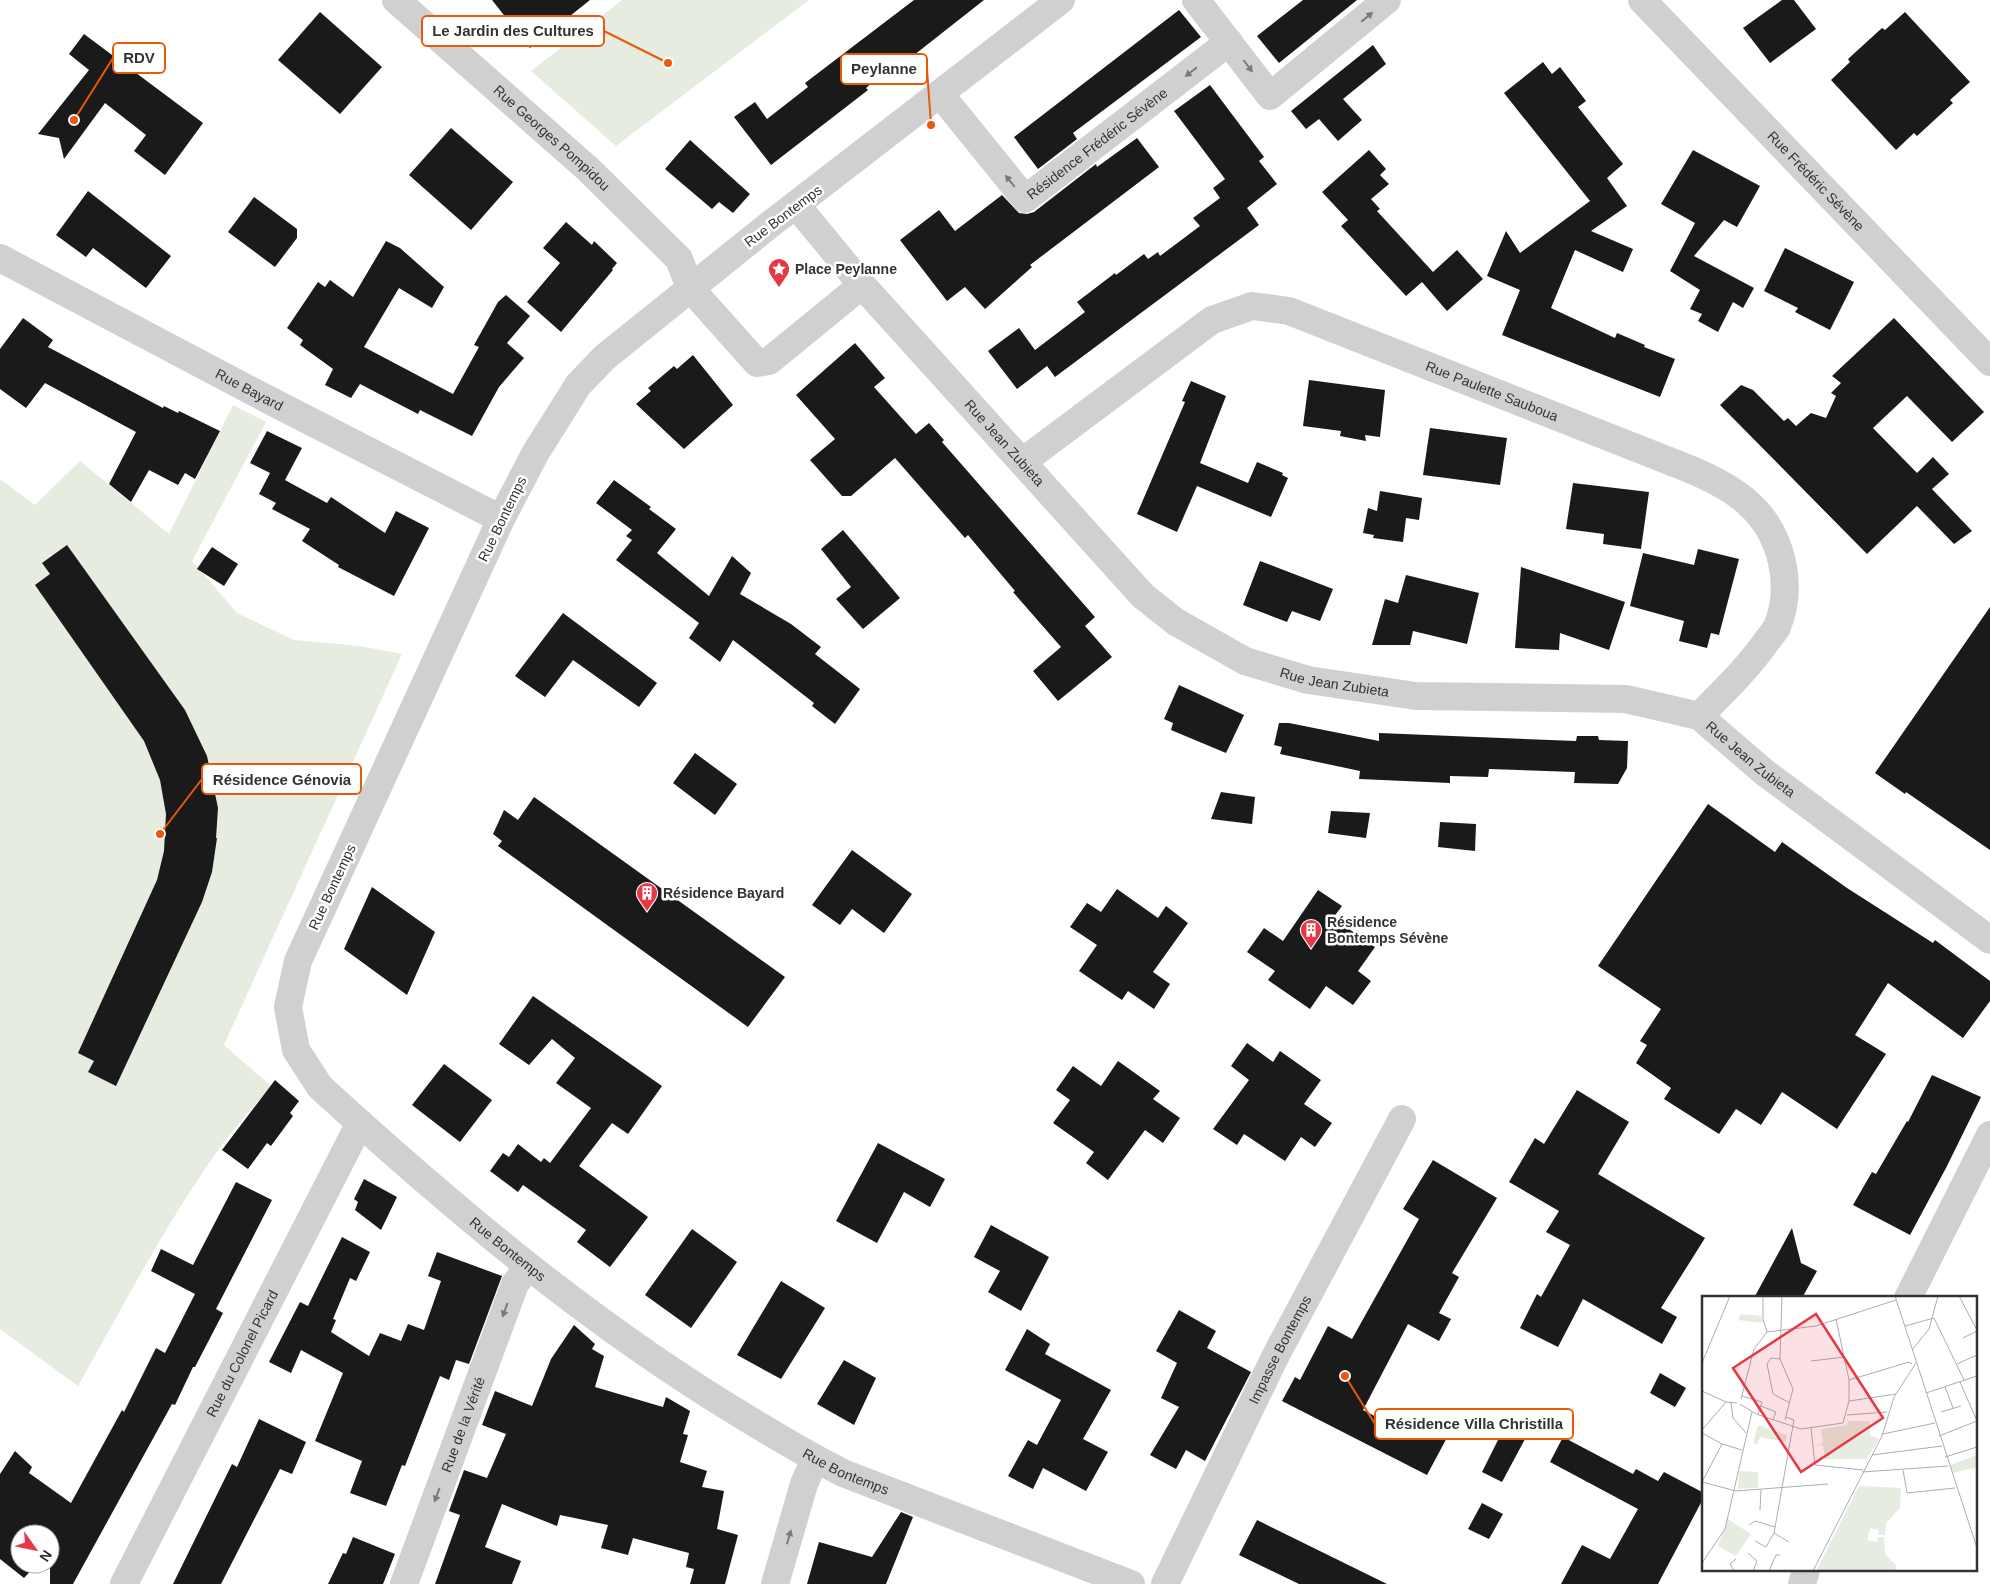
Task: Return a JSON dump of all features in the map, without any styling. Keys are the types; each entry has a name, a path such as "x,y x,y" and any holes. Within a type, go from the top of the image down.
{"street":[{"name":"Rue Georges Pompidou","path":"396,0 588,169 679,259 690,288"},
{"name":"Rue Bontemps","path":"1061,0 690,288 605,357 578,385 536,452 501,519 298,962 288,1006 296,1050 320,1087 528,1267 624,1340 687,1382 815,1459 843,1473 1131,1584"},
{"path":"1196,0 1270,96 1387,0"},
{"name":"Rue Frédéric Sévène","path":"1642,0 1990,362"},
{"name":"Résidence Frédéric Sévène","path":"940,94 1025,199 1229,42"},
{"name":"Rue Jean Zubieta","path":"797,206 862,285 1143,596 1176,622 1245,661 1308,680 1416,696 1626,699 1700,716 1764,772 1990,940"},
{"name":"Rue Bayard","path":"0,258 264,398 501,519"},
{"path":"690,288 757,363 769,361 862,285"},
{"name":"Rue Paulette Sauboua","path":"1022,462 1212,320 1252,306 1289,311 1687,468 1716,481 1749,504 1764,520 1785,568 1784,600 1776,628 1754,659 1700,716"},
{"name":"Impasse Bontemps","path":"1165,1584 1276,1355 1402,1119"},
{"name":"Rue du Colonel Picard","path":"124,1584 360,1123"},
{"path":"1909,1296 1990,1136"},
{"name":"Rue de la Vérité","path":"404,1584 515,1284 528,1267"},
{"path":"775,1584 804,1484 815,1459"}],"shaded area":[{"path":"622,0 809,0 616,146 531,71"},
{"path":"233,405 266,422 192,561 237,613 294,640 360,646 402,654 224,1045 271,1086 214,1155 189,1193 156,1247 78,1386 0,1329 0,479 35,505 80,461 169,534"}],"building":[{"path":"492,0 590,0 530,48"},
{"path":"914,0 984,0 909,59 906,55 866,88 868,90 771,165 734,117 755,102 767,119 808,87 805,83"},
{"path":"1303,0 1357,0 1279,63 1257,36"},
{"path":"1782,0 1794,0 1816,29 1770,63 1743,28"},
{"path":"1179,10 1201,37 1073,133 1077,139 1038,169 1014,137"},
{"path":"320,12 382,67 340,114 278,60"},
{"path":"1905,12 1970,82 1950,100 1953,103 1917,136 1914,133 1896,150 1831,80 1850,62 1848,59 1882,28 1885,30"},
{"path":"84,34 203,123 165,175 134,151 146,135 105,103 64,159 59,138 38,134 89,70 69,54"},
{"path":"1373,45 1386,64 1343,99 1362,120 1338,141 1319,119 1306,129 1291,111"},
{"path":"1543,62 1552,74 1560,67 1586,101 1578,107 1623,164 1607,178 1627,206 1591,231 1633,249 1623,272 1575,250 1551,308 1615,338 1617,333 1645,345 1644,347 1675,359 1660,397 1502,335 1520,290 1487,276 1506,231 1520,253 1590,201 1504,93"},
{"path":"1210,85 1264,157 1259,161 1277,184 1247,208 1259,225 1055,377 1047,366 1017,389 988,351 1019,328 1035,350 1085,312 1077,302 1144,254 1148,259 1158,252 1160,256 1200,226 1193,218 1220,198 1213,188 1225,179 1174,111"},
{"path":"451,128 513,182 471,230 409,175"},
{"path":"1137,138 1159,167 1030,265 1032,267 985,309 965,287 947,301 900,240 939,210 955,231 1002,195 1019,213 1027,214 1034,212 1096,164 1097,167"},
{"path":"690,140 750,194 733,213 719,202 712,209 665,169"},
{"path":"1369,150 1386,169 1380,175 1389,184 1371,199 1380,209 1377,211 1433,272 1457,250 1483,279 1447,311 1422,282 1406,296 1341,226 1348,220 1322,192"},
{"path":"1693,150 1760,186 1737,227 1724,220 1694,256 1754,288 1743,308 1733,302 1718,332 1698,321 1702,314 1690,309 1700,290 1670,271 1695,223 1661,204"},
{"path":"88,191 171,256 146,288 93,248 86,257 56,235"},
{"path":"254,197 297,229 297,238 275,267 228,232"},
{"path":"566,222 592,245 594,241 617,263 561,332 527,302 560,263 543,248"},
{"path":"386,241 400,248 444,287 432,308 399,288 364,347 453,394 479,347 474,345 498,302 506,295 530,316 507,343 524,358 499,387 472,436 420,410 418,414 360,384 351,398 325,385 333,369 300,345 303,340 287,328 318,282 325,287 330,280 353,297"},
{"path":"1785,248 1854,282 1830,330 1795,312 1798,308 1764,291"},
{"path":"23,318 53,340 48,347 163,408 164,406 178,413 179,411 220,431 195,479 185,473 178,485 149,470 131,502 109,484 136,432 45,383 26,408 0,389 0,349"},
{"path":"1894,318 1984,412 1952,442 1907,396 1873,428 1917,473 1933,457 1949,474 1932,489 1972,531 1954,544 1917,506 1867,554 1720,405 1741,385 1753,390 1784,421 1788,418 1796,426 1811,413 1826,418 1836,396 1831,393 1841,383 1832,376"},
{"path":"855,343 885,378 874,387 916,434 929,423 944,440 942,442 1095,617 1085,626 1112,657 1058,701 1033,671 1061,647 1013,592 1015,591 968,535 965,538 895,458 851,496 842,496 810,460 835,439 796,395"},
{"path":"693,355 733,405 684,449 636,404 651,391 648,388 674,366 677,369"},
{"path":"1309,380 1385,390 1380,437 1365,435 1366,441 1340,436 1341,431 1303,426"},
{"path":"1191,381 1226,396 1200,463 1248,483 1257,462 1283,473 1282,475 1288,478 1271,517 1197,486 1177,532 1137,514 1185,402 1182,401"},
{"path":"1430,428 1507,438 1500,485 1423,475"},
{"path":"267,431 302,448 285,480 327,503 331,497 385,533 396,511 429,528 394,596 338,567 339,565 302,541 310,529 272,509 276,503 259,494 270,473 250,463"},
{"path":"614,480 651,507 649,509 676,529 657,553 709,596 732,556 751,573 740,594 791,624 821,647 815,654 860,689 835,724 812,706 814,703 733,640 720,662 689,638 699,623 616,560 632,540 626,536 632,530 596,503"},
{"path":"1573,483 1649,492 1641,549 1603,544 1604,534 1566,529"},
{"path":"1380,491 1422,498 1419,520 1406,518 1403,542 1373,538 1374,535 1363,533 1368,508 1377,511"},
{"path":"843,530 900,598 863,629 836,599 851,587 821,549"},
{"path":"67,545 185,710 207,756 218,808 217,838 212,872 202,902 116,1086 88,1072 94,1061 78,1053 157,880 164,851 166,814 160,780 144,741 35,585 50,574 42,563"},
{"path":"212,547 238,564 224,586 197,569"},
{"path":"1698,549 1739,559 1719,635 1711,633 1707,648 1679,641 1684,621 1630,606 1643,553 1694,565"},
{"path":"1260,561 1333,589 1320,621 1292,611 1287,622 1243,605"},
{"path":"1521,567 1625,602 1609,650 1560,633 1559,650 1515,648"},
{"path":"1406,575 1479,593 1467,644 1413,631 1410,645 1372,645 1385,599 1398,603"},
{"path":"1990,607 1990,850 1875,773"},
{"path":"563,613 657,683 639,707 573,660 545,697 515,676"},
{"path":"1179,685 1244,715 1226,753 1171,730 1173,723 1164,719"},
{"path":"1279,723 1289,723 1379,741 1379,733 1576,741 1577,736 1598,736 1599,740 1628,741 1627,768 1618,784 1574,783 1575,772 1489,769 1488,777 1450,776 1450,783 1359,779 1360,771 1280,754 1282,747 1274,745"},
{"path":"695,753 737,784 715,815 673,783"},
{"path":"1221,792 1255,797 1252,824 1211,819"},
{"name":"Résidence Bayard","path":"534,797 785,977 748,1027 498,846 502,841 493,834 504,810 518,820"},
{"path":"1708,804 1775,852 1782,842 1847,888 1933,943 1935,940 1990,981 1990,1001 1963,1038 1888,983 1855,1035 1886,1054 1837,1129 1782,1092 1761,1125 1736,1109 1719,1134 1664,1099 1671,1088 1636,1063 1647,1045 1640,1041 1661,1009 1598,966"},
{"path":"1331,811 1370,813 1366,838 1328,833"},
{"path":"1440,822 1476,824 1475,851 1438,847"},
{"path":"852,850 912,894 884,933 852,909 840,925 812,905"},
{"path":"372,887 435,932 407,995 344,949"},
{"path":"1117,889 1158,918 1166,906 1188,923 1153,972 1170,984 1154,1009 1128,991 1122,1000 1079,971 1097,945 1070,927 1087,903 1101,912"},
{"name":"Résidence Bontemps Sévène","path":"1318,890 1342,906 1333,918 1375,947 1358,971 1371,981 1353,1005 1326,986 1310,1009 1268,980 1275,971 1247,952 1264,928 1283,941"},
{"path":"533,996 662,1086 628,1134 612,1123 579,1166 648,1217 610,1267 577,1242 586,1230 523,1185 518,1192 490,1171 503,1153 509,1157 518,1144 541,1162 544,1158 550,1163 591,1108 556,1083 575,1058 552,1039 529,1065 499,1044"},
{"path":"1247,1043 1273,1062 1280,1051 1321,1080 1304,1104 1332,1123 1315,1147 1301,1137 1285,1161 1244,1134 1237,1145 1213,1129 1249,1080 1231,1066"},
{"path":"1118,1061 1160,1091 1153,1099 1180,1118 1163,1143 1145,1130 1108,1180 1086,1163 1094,1152 1053,1123 1070,1100 1056,1090 1073,1066 1101,1086"},
{"path":"444,1064 492,1100 460,1142 412,1105"},
{"path":"1932,1075 1981,1097 1910,1235 1853,1205 1872,1172 1876,1174 1908,1122"},
{"path":"275,1080 299,1101 290,1113 293,1116 271,1146 267,1143 248,1169 222,1150"},
{"path":"1577,1090 1629,1122 1598,1174 1705,1238 1661,1308 1677,1317 1662,1344 1583,1299 1558,1347 1520,1328 1537,1294 1541,1297 1570,1245 1546,1232 1559,1211 1509,1182 1535,1138 1544,1144"},
{"path":"878,1143 945,1179 930,1207 904,1192 877,1243 836,1221"},
{"path":"1433,1160 1497,1198 1452,1273 1459,1277 1439,1313 1451,1319 1439,1341 1408,1324 1363,1410 1405,1432 1414,1414 1450,1432 1427,1475 1282,1401 1295,1377 1300,1380 1328,1326 1352,1339 1419,1219 1403,1209"},
{"path":"364,1179 397,1197 381,1230 355,1210 358,1202 354,1199"},
{"path":"236,1182 272,1200 216,1309 223,1313 195,1367 193,1367 175,1405 172,1404 73,1584 50,1584 50,1574 60,1574 60,1524 10,1524 10,1567 0,1559 0,1474 15,1451 32,1467 29,1473 71,1503 122,1410 124,1412 156,1348 165,1353 195,1294 151,1271 161,1249 193,1265"},
{"path":"991,1225 1049,1257 1021,1311 988,1292 1000,1271 974,1257"},
{"path":"1792,1228 1801,1263 1817,1271 1803,1296 1755,1296"},
{"path":"692,1229 737,1262 691,1328 645,1295"},
{"path":"342,1237 370,1252 356,1281 350,1278 333,1319 336,1320 331,1332 369,1356 380,1333 401,1341 408,1324 424,1330 441,1281 428,1276 437,1252 502,1276 469,1364 456,1360 449,1380 440,1376 405,1466 402,1465 386,1506 350,1493 362,1461 315,1441 343,1373 301,1350 291,1373 269,1362 300,1302 308,1306"},
{"path":"781,1281 825,1308 781,1379 737,1355"},
{"path":"1179,1310 1216,1331 1207,1348 1251,1372 1205,1461 1186,1450 1176,1469 1150,1455 1179,1407 1161,1398 1177,1363 1156,1351"},
{"path":"574,1325 595,1344 592,1349 604,1356 595,1387 663,1407 666,1397 690,1411 683,1434 688,1435 680,1462 707,1471 702,1487 724,1491 717,1529 738,1535 725,1584 690,1584 694,1569 686,1567 689,1553 633,1538 628,1555 601,1548 608,1525 560,1515 557,1526 502,1504 485,1547 521,1561 512,1584 435,1584 460,1515 449,1511 464,1470 487,1478 506,1434 482,1425 495,1391 532,1406 551,1359"},
{"path":"1027,1329 1050,1344 1045,1354 1111,1390 1083,1439 1108,1452 1086,1491 1043,1468 1033,1489 1008,1476 1028,1440 1037,1445 1061,1400 1005,1370"},
{"path":"844,1360 876,1378 854,1425 817,1404"},
{"path":"1660,1373 1686,1388 1675,1407 1650,1393"},
{"path":"259,1419 306,1442 292,1474 280,1469 221,1584 173,1584 232,1464 237,1467"},
{"path":"1504,1428 1525,1439 1502,1482 1482,1472"},
{"path":"1563,1437 1633,1474 1636,1469 1658,1481 1664,1472 1702,1492 1702,1501 1658,1584 1561,1584 1582,1545 1610,1559 1638,1509 1550,1462"},
{"path":"1482,1503 1503,1514 1489,1539 1468,1529"},
{"path":"901,1512 913,1517 886,1584 807,1584 819,1542 872,1557"},
{"path":"1257,1520 1387,1584 1299,1584 1239,1555"},
{"path":"353,1537 395,1554 383,1584 328,1584 343,1553 346,1554"},
{"path":"19,1574 28,1574 24,1578"}],"place":[{"name":"Le Jardin des Cultures","path":"668,63"},
{"name":"RDV","path":"74,120"},
{"name":"Peylanne","path":"931,125"},
{"name":"Place Peylanne","path":"779,288"},
{"name":"Résidence Génovia","path":"160,834"},
{"name":"Résidence Bayard","path":"647,912"},
{"name":"Résidence Bontemps Sévène","path":"1311,949"},
{"name":"Résidence Villa Christilla","path":"1345,1376"}]}
